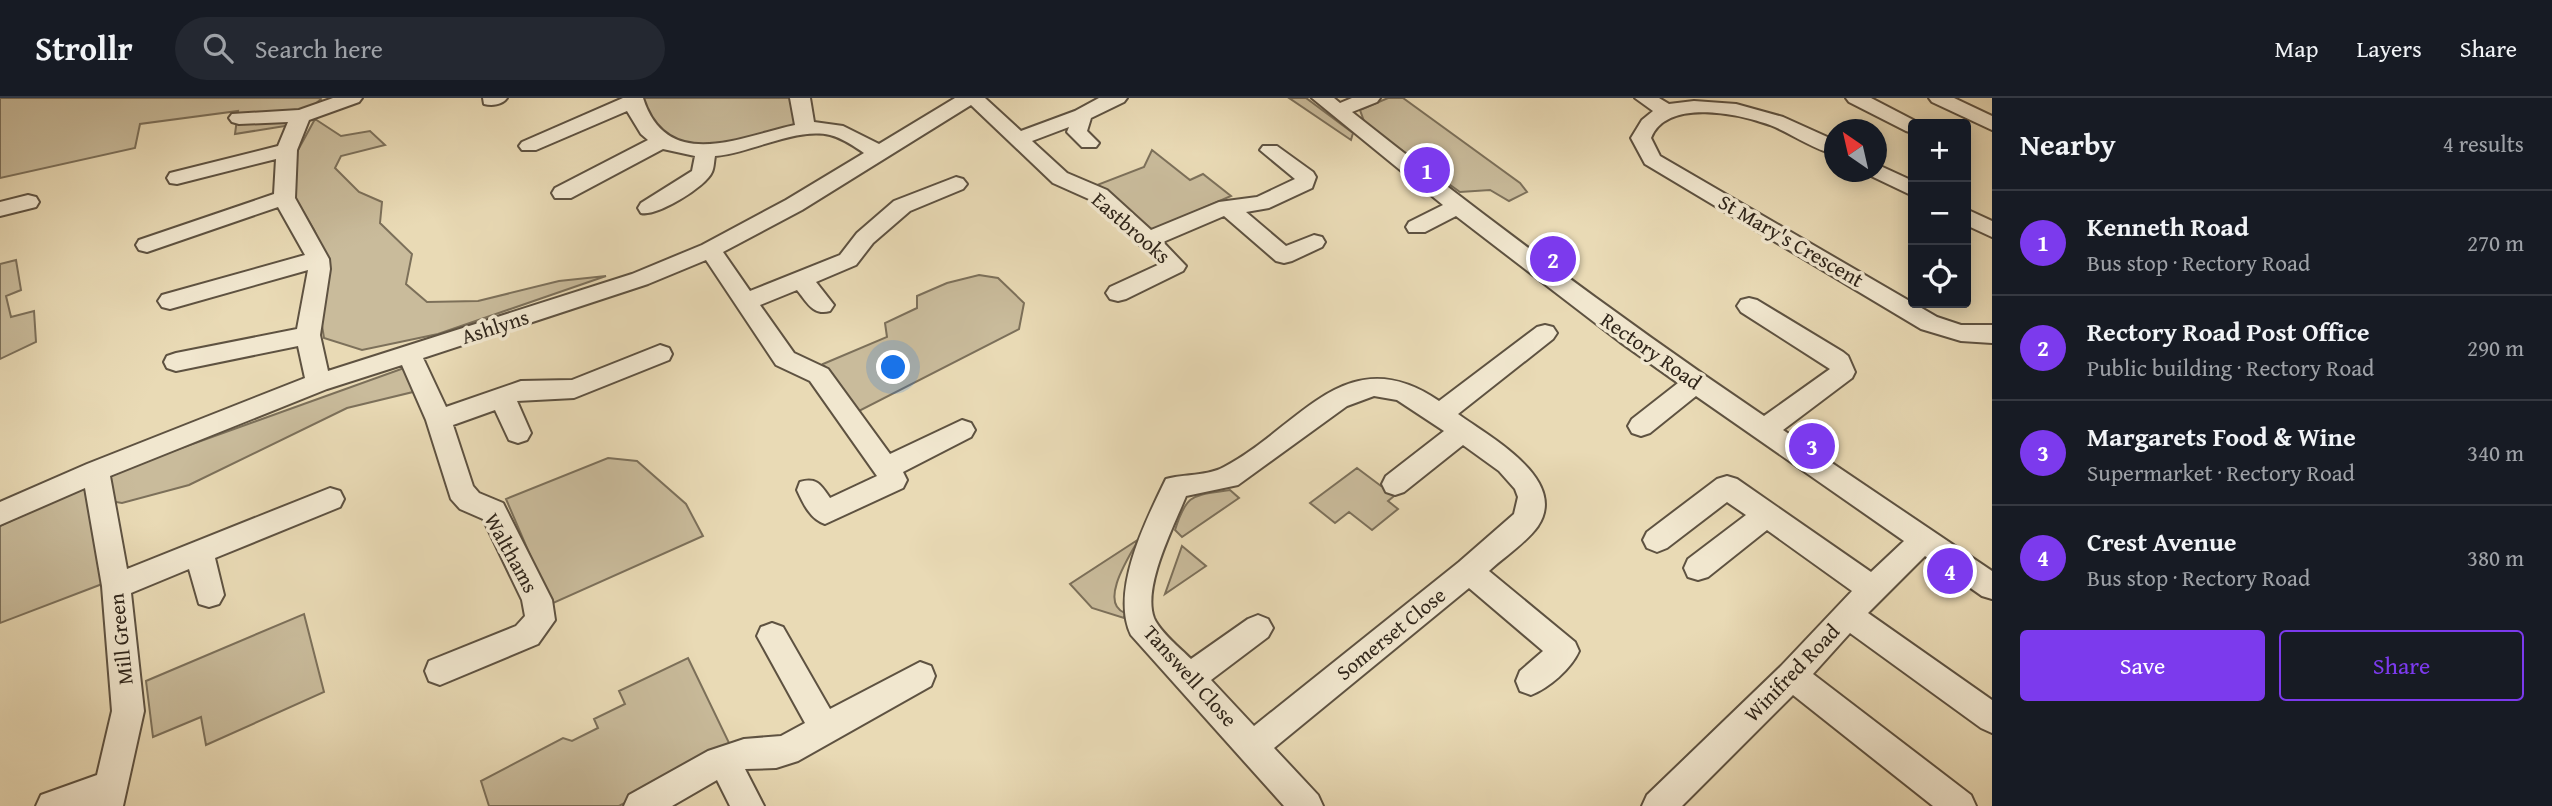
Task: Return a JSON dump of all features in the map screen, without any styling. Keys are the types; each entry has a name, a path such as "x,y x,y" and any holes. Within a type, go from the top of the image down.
{"street":[{"path":"239,118 301,116 352,98"},
{"path":"800,98 805,128"},
{"name":"Eastbrooks","path":"972,98 1020,138 1060,178 1098,195 1173,263 1173,269 1118,293"},
{"name":"Ashlyns","path":"0,514 96,471 318,383 640,279 710,250 773,218 972,98"},
{"path":"1020,138 1082,115 1093,107 1117,98"},
{"path":"1331,104 1370,98"},
{"path":"1645,98 1667,111 1711,100 1738,101 1762,109 1824,142"},
{"path":"1859,98 1908,124"},
{"path":"1939,98 1992,124"},
{"path":"529,146 633,99 643,127 679,148 743,146 805,128 833,129 879,153"},
{"name":"Rectory Road","path":"1331,104 1560,287 1992,587"},
{"name":"St Mary's Crescent","path":"1667,111 1646,127 1641,138 1652,160 1930,323 1961,333 1992,334"},
{"path":"1082,115 1077,132 1089,143"},
{"path":"301,116 287,150 284,198 318,259 318,289 308,335 318,383"},
{"path":"563,193 663,141"},
{"path":"649,208 702,172 706,149"},
{"path":"1149,239 1227,207 1261,203 1305,183 1306,177 1270,149"},
{"path":"177,178 287,150"},
{"path":"1887,175 1908,186"},
{"path":"746,302 849,260 865,238 902,206 956,184"},
{"path":"147,245 284,198"},
{"path":"0,209 28,202"},
{"path":"1417,227 1458,206"},
{"path":"1227,207 1284,256 1314,242"},
{"path":"1971,219 1992,230"},
{"path":"710,250 785,359 819,375 894,480 825,513 810,490"},
{"path":"170,301 318,259"},
{"path":"800,279 822,305"},
{"path":"1749,306 1834,358 1843,372 1764,430"},
{"path":"1527,520 1532,497 1526,483 1508,464 1440,414 1545,333"},
{"path":"176,362 308,335"},
{"path":"439,420 521,390 574,389 660,354"},
{"name":"Walthams","path":"409,355 439,420 460,491 470,501 492,511 537,600 540,620 527,635 440,671"},
{"path":"1641,426 1695,383"},
{"name":"Tanswell Close","path":"1306,806 1142,626 1137,614 1142,578 1177,487 1229,478 1338,399 1362,388 1387,388 1403,392 1440,414"},
{"path":"502,397 518,433"},
{"path":"886,468 959,427"},
{"path":"1395,484 1463,430"},
{"name":"Mill Green","path":"96,471 116,586 128,711 108,797"},
{"path":"1657,540 1727,487 1872,589"},
{"path":"116,586 330,499"},
{"path":"1698,568 1767,514"},
{"name":"Somerset Close","path":"1253,746 1469,571 1527,520"},
{"name":"Winifred Road","path":"1659,806 1792,676 1872,589 1924,540"},
{"path":"200,552 209,595"},
{"path":"1469,571 1564,651 1531,681"},
{"path":"1848,615 1992,718"},
{"path":"1189,678 1258,628"},
{"path":"772,636 824,728"},
{"path":"641,806 724,761 743,754 783,752 920,676"},
{"path":"1792,676 1948,803"},
{"path":"724,761 747,806"},
{"path":"52,806 108,797"}],"shaded area":[{"path":"0,98 321,99 291,125 235,134 238,111 140,124 135,148 0,178"},
{"path":"640,98 797,98 803,126 742,142 681,146 647,120"},
{"path":"1289,98 1306,98 1353,133 1351,140"},
{"path":"1388,98 1403,98 1520,183 1527,192 1509,201 1490,190 1460,192 1365,124 1360,110"},
{"path":"315,119 341,136 370,131 385,145 341,156 335,168 359,192 382,202 380,223 412,254 406,284 427,302 478,301 559,281 606,276 438,334 362,350 324,338 319,307 329,264 314,230 293,194 292,161"},
{"path":"1152,150 1190,180 1203,174 1231,196 1150,231 1097,185 1144,167"},
{"path":"16,260 21,290 6,296 11,317 34,311 36,342 0,359 0,264"},
{"path":"979,275 998,278 1024,303 1019,329 859,411 823,364 887,337 885,323 917,308 917,296 947,283"},
{"path":"404,368 417,391 347,408 189,485 122,503 103,500 109,474"},
{"path":"608,458 637,461 686,504 703,536 551,604 506,499"},
{"path":"1357,468 1381,486 1390,485 1399,492 1388,501 1398,509 1372,530 1349,512 1335,523 1310,503"},
{"path":"92,482 110,581 0,623 0,526"},
{"path":"1230,490 1239,498 1182,537 1175,530 1183,509 1193,498"},
{"path":"1139,539 1123,567 1115,589 1117,608 1125,613 1124,618 1092,608 1070,584"},
{"path":"1182,546 1206,566 1165,594"},
{"path":"304,614 324,692 206,745 201,717 153,737 146,681"},
{"path":"688,658 731,747 619,806 489,806 481,781 563,738 572,741 598,728 594,719 625,704 619,691"}],"place":[{"name":"Kenneth Road","path":"1427,170"},
{"name":"Rectory Road Post Office","path":"1553,259"},
{"name":"Margarets Food & Wine","path":"1812,446"},
{"name":"Crest Avenue","path":"1950,571"}]}
